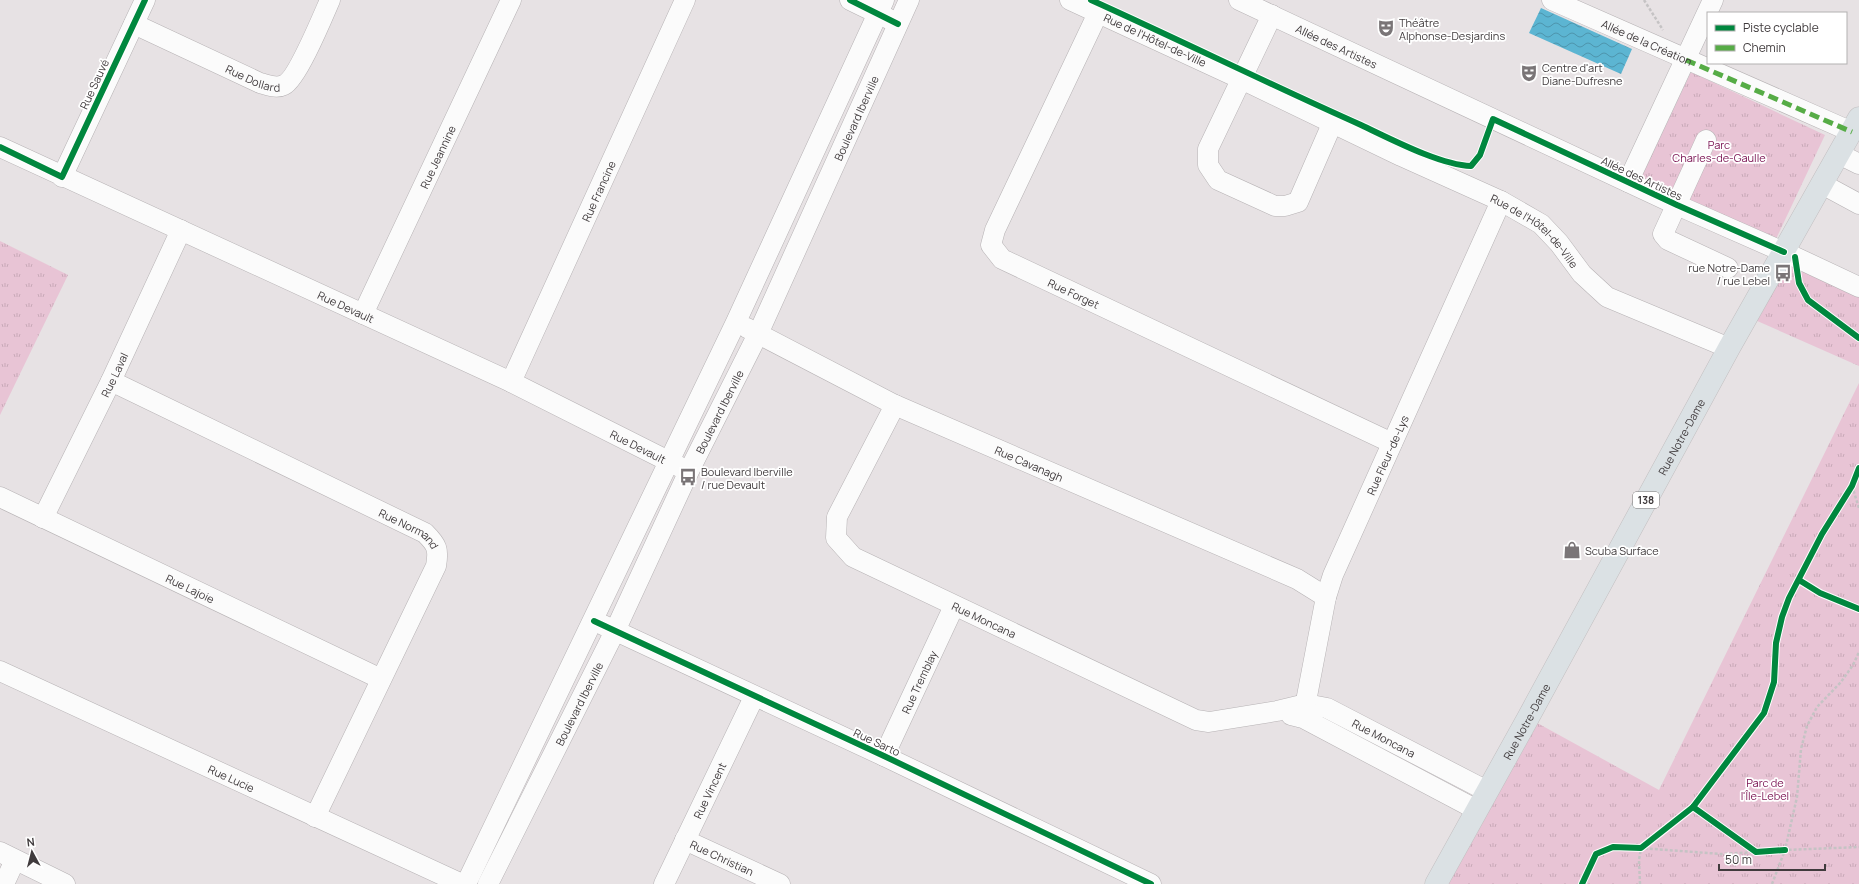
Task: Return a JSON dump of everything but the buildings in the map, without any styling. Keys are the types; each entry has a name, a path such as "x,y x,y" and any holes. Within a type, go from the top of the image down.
{"main road":[{"name":"Rue Notre-Dame","path":"1436,884 1729,348 1789,255 1822,184 1855,125"}],"street":[{"name":"Rue Sauvé","path":"62,177 145,0"},
{"name":"Rue Dollard","path":"134,24 260,83 274,87 285,85 295,75 330,0"},
{"name":"Rue Jeannine","path":"363,314 511,0"},
{"name":"Rue Francine","path":"510,382 686,0"},
{"path":"850,0 881,7 898,24"},
{"name":"Boulevard Iberville","path":"488,884 615,631 689,471 758,334 909,0"},
{"name":"Rue de l'Hôtel-de-Ville","path":"1070,0 1241,79 1332,124 1454,181 1502,201 1541,224 1559,243 1582,274 1607,297 1729,348"},
{"name":"Allée des Artistes","path":"1239,0 1677,205 1859,287"},
{"name":"Allée de la Création","path":"1552,0 1686,60 1855,125"},
{"path":"1708,12 1713,0"},
{"name":"Boulevard Iberville","path":"466,884 594,621 736,322 881,7"},
{"name":"Rue Forget","path":"1098,13 995,230 991,245 1002,259 1392,443"},
{"path":"1628,182 1707,13"},
{"path":"1272,15 1208,149 1208,165 1218,180 1275,206 1285,206 1298,202 1332,124"},
{"path":"1706,140 1664,231 1664,237 1728,268"},
{"name":"Rue Devault","path":"0,147 62,177 181,230 510,382 669,463 689,471"},
{"path":"1840,154 1859,164"},
{"path":"1822,184 1859,204"},
{"name":"Rue Fleur-de-Lys","path":"1304,711 1326,597 1333,575 1502,201"},
{"name":"Rue Laval","path":"43,518 111,381 181,230"},
{"name":"Rue Cavanagh","path":"736,322 895,406 1297,580 1326,597"},
{"name":"Rue Normand","path":"111,381 425,533 435,542 438,553 436,566 315,817"},
{"name":"Rue Moncana","path":"895,406 837,517 836,538 853,557 1196,720 1209,722 1277,711 1304,711 1327,708 1482,801"},
{"name":"Rue Lajoie","path":"0,497 381,679"},
{"name":"Rue Tremblay","path":"884,756 954,606"},
{"name":"Rue Sarto","path":"594,621 884,756 1151,884"},
{"name":"Rue Lucie","path":"2,679 315,817 462,884"},
{"name":"Rue Vincent","path":"664,884 754,696"},
{"name":"Rue Christian","path":"685,840 780,884"},
{"path":"4,884 8,856 65,884"}],"path":[{"path":"1644,0 1648,4 1657,23 1668,33"},
{"path":"1789,255 1799,283 1808,300 1859,338"},
{"path":"1640,884 1639,860 1641,848 1693,807 1764,713 1774,682 1776,643 1782,617 1789,598 1822,534 1852,486 1859,468"},
{"path":"1852,486 1859,508"},
{"path":"1799,580 1820,593 1859,609"},
{"path":"1772,884 1785,850 1797,797 1801,749 1806,726 1817,707 1841,682 1853,665 1859,652"},
{"path":"1693,807 1756,852"},
{"path":"1582,884 1596,854 1613,847 1721,854 1859,846"}],"green space":[{"name":"Parc Charles-de-Gaulle","path":"1691,72 1825,135 1775,241 1641,178"},
{"path":"0,241 68,275 0,415"},
{"path":"1794,251 1859,277 1859,366 1755,320"},
{"name":"Parc de l'Île-Lebel","path":"1859,383 1859,884 1442,884 1530,719 1659,790"}],"water":[{"path":"1541,8 1632,49 1621,74 1529,33"}],"marked path":[{"path":"1686,60 1852,132"}],"cycle path":[{"path":"0,147 62,177 145,0"},
{"path":"850,0 898,24"},
{"path":"1091,0 1401,144 1430,156 1459,165 1471,166 1480,155 1493,119 1677,205 1784,252"},
{"path":"1795,257 1799,283 1808,300 1859,338"},
{"path":"1582,884 1596,854 1613,847 1641,848 1693,807 1764,713 1774,682 1776,643 1782,617 1789,598 1822,534 1852,486 1859,468"},
{"path":"1799,580 1820,593 1859,609"},
{"path":"594,621 884,756 1151,884"},
{"path":"1693,807 1756,852 1785,850"}],"place":[{"name":"Théâtre Alphonse-Desjardins","path":"1386,28"},
{"name":"Centre d'art Diane-Dufresne","path":"1529,73"},
{"name":"rue Notre-Dame / rue Lebel","path":"1783,273"},
{"name":"Boulevard Iberville / rue Devault","path":"688,477"},
{"name":"Scuba Surface","path":"1572,550"}]}
